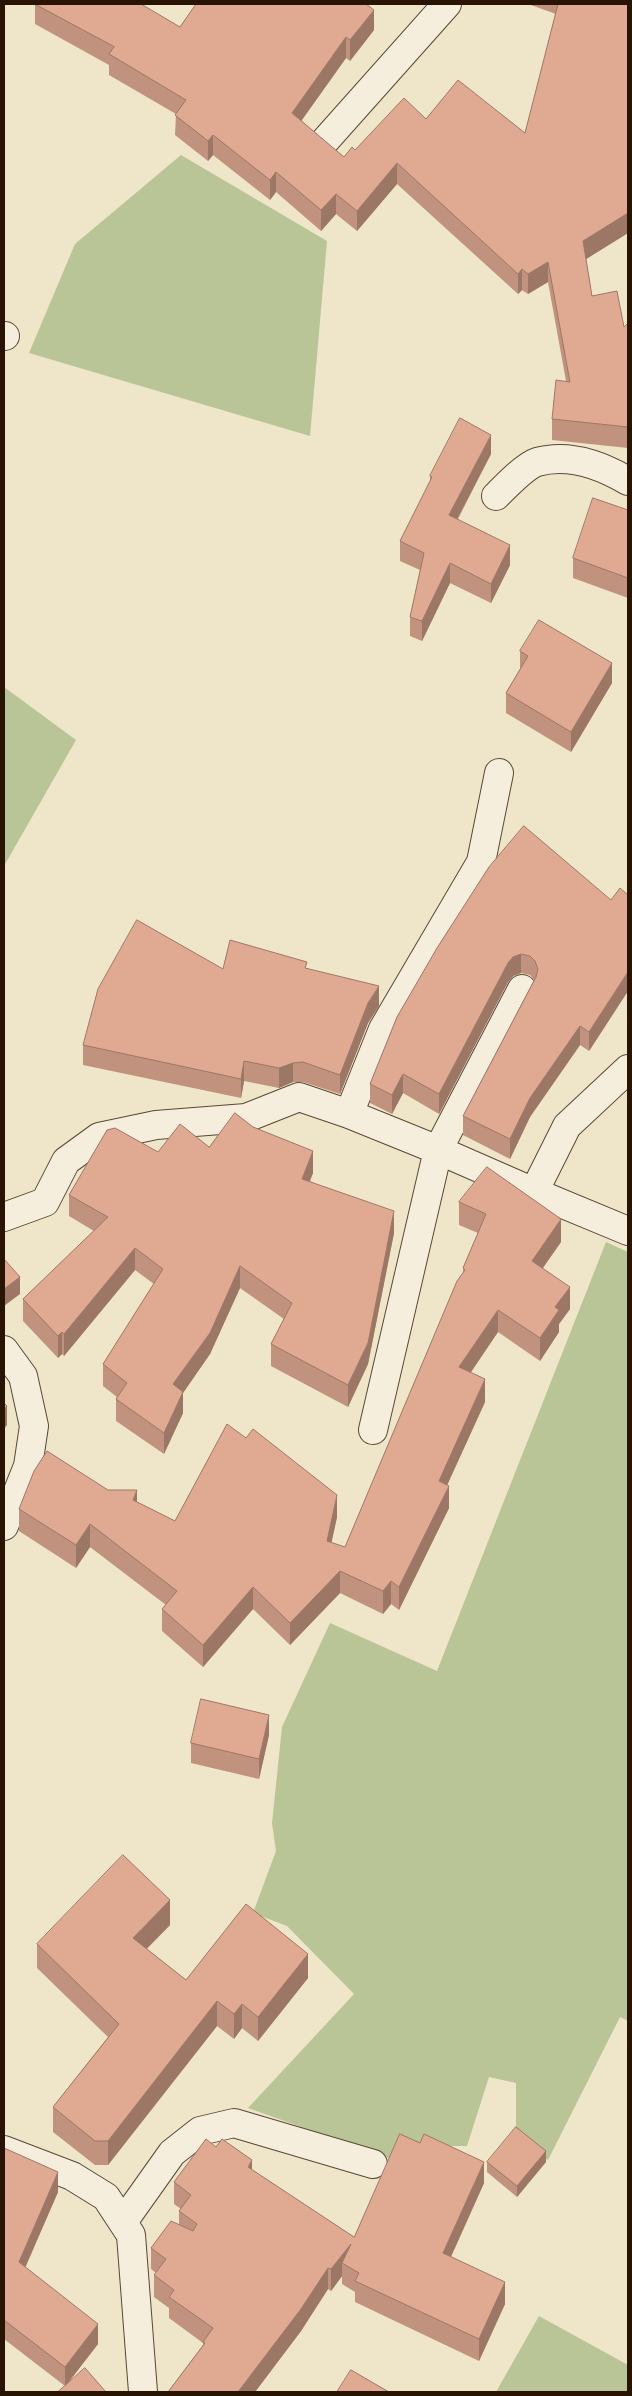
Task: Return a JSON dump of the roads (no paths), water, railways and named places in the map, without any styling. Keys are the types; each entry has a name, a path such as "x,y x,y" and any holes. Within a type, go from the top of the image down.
{"street":[{"path":"324,142 447,4"},
{"path":"496,496 536,462 569,458 608,469 628,482"},
{"path":"349,1114 383,1029 481,862 499,773"},
{"path":"373,1430 438,1150 522,989"},
{"path":"534,1192 567,1126 628,1069"},
{"path":"4,1217 45,1202 66,1161 99,1137 156,1125 246,1118 299,1097 349,1114 438,1150 628,1231"},
{"path":"4,1350 23,1376 34,1426 28,1466 4,1526"},
{"path":"122,2222 172,2153 200,2131 234,2123 373,2164"},
{"path":"4,2150 72,2176 106,2197 131,2235 143,2392"}]}
